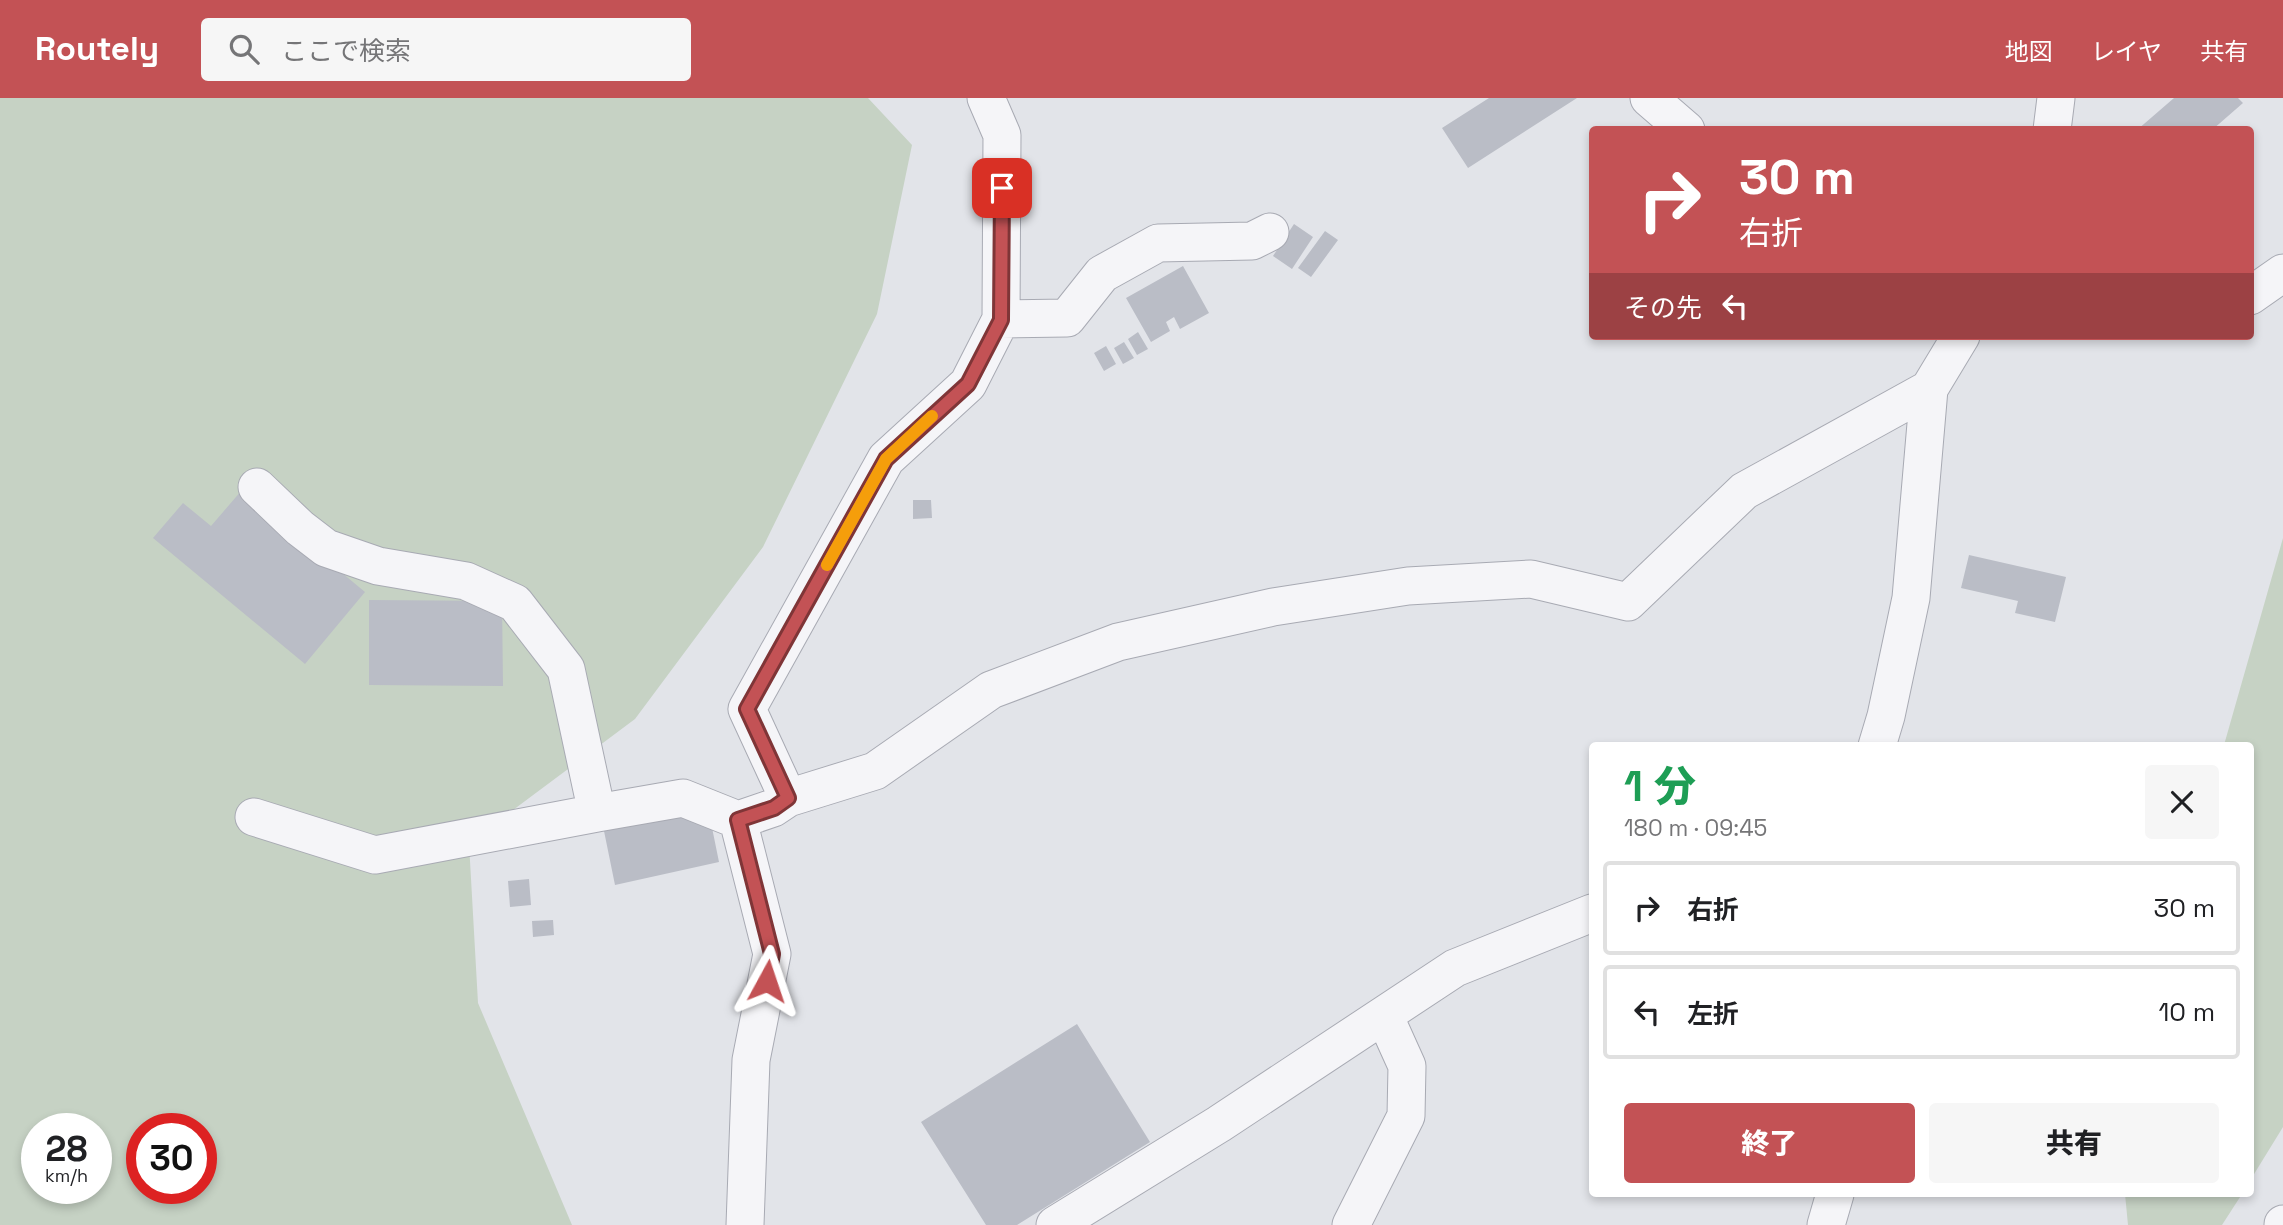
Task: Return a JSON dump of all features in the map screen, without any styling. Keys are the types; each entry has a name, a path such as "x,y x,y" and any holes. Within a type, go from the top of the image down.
{"street":[{"path":"788,798 747,709 886,459 968,384 1001,320 1002,135 986,98"},
{"path":"1649,98 1681,126"},
{"path":"2052,126 2056,98"},
{"path":"1001,320 1067,318 1102,274 1158,243 1252,241 1270,232"},
{"path":"2254,293 2283,273"},
{"path":"1878,742 1912,598 1928,389 1959,340"},
{"path":"254,817 375,855 682,798 738,820 774,808 788,798 875,771 991,690 1118,642 1273,607 1408,586 1531,579 1628,602 1744,491 1928,389"},
{"path":"257,487 326,548 378,566 466,581 515,603 566,669 597,813"},
{"path":"738,820 772,954 751,1060 745,1225"},
{"path":"1055,1225 1219,1124 1455,968 1589,914"},
{"path":"1352,1225 1406,1116 1407,1066 1384,1015"},
{"path":"1826,1225 1834,1197"}],"green space":[{"path":"0,98 868,98 912,145 877,314 763,547 635,719 469,843 478,1003 572,1225 0,1225"},
{"path":"2283,538 2283,1127 2254,1174 2254,742 2225,742"},
{"path":"2125,1197 2240,1197 2222,1225 2128,1225"}],"building":[{"path":"1489,98 1577,98 1468,168 1442,128"},
{"path":"2174,98 2238,98 2243,103 2217,126 2142,126"},
{"path":"1294,224 1313,237 1292,269 1273,256"},
{"path":"1325,231 1338,240 1311,277 1298,268"},
{"path":"1183,266 1209,313 1180,329 1174,317 1166,322 1170,331 1151,342 1126,298"},
{"path":"1138,332 1148,349 1137,355 1128,339"},
{"path":"1124,342 1134,358 1123,364 1114,348"},
{"path":"1106,346 1116,364 1104,371 1094,353"},
{"path":"242,490 365,592 305,664 153,538 183,503 211,526"},
{"path":"913,500 931,500 932,518 913,519"},
{"path":"1969,555 2066,577 2055,622 2015,613 2018,601 1961,588"},
{"path":"369,600 502,601 503,686 369,685"},
{"path":"708,808 719,862 615,885 604,831"},
{"path":"529,879 531,905 510,907 508,881"},
{"path":"553,920 554,935 533,937 532,921"},
{"path":"1077,1024 1150,1142 1017,1225 986,1225 921,1122"}],"slow traffic":[{"path":"827,565 886,459 932,416"}],"route":[{"path":"767,981 772,954 738,820 774,808 788,798 747,709 886,459 968,384 1001,320 1002,188"}]}
